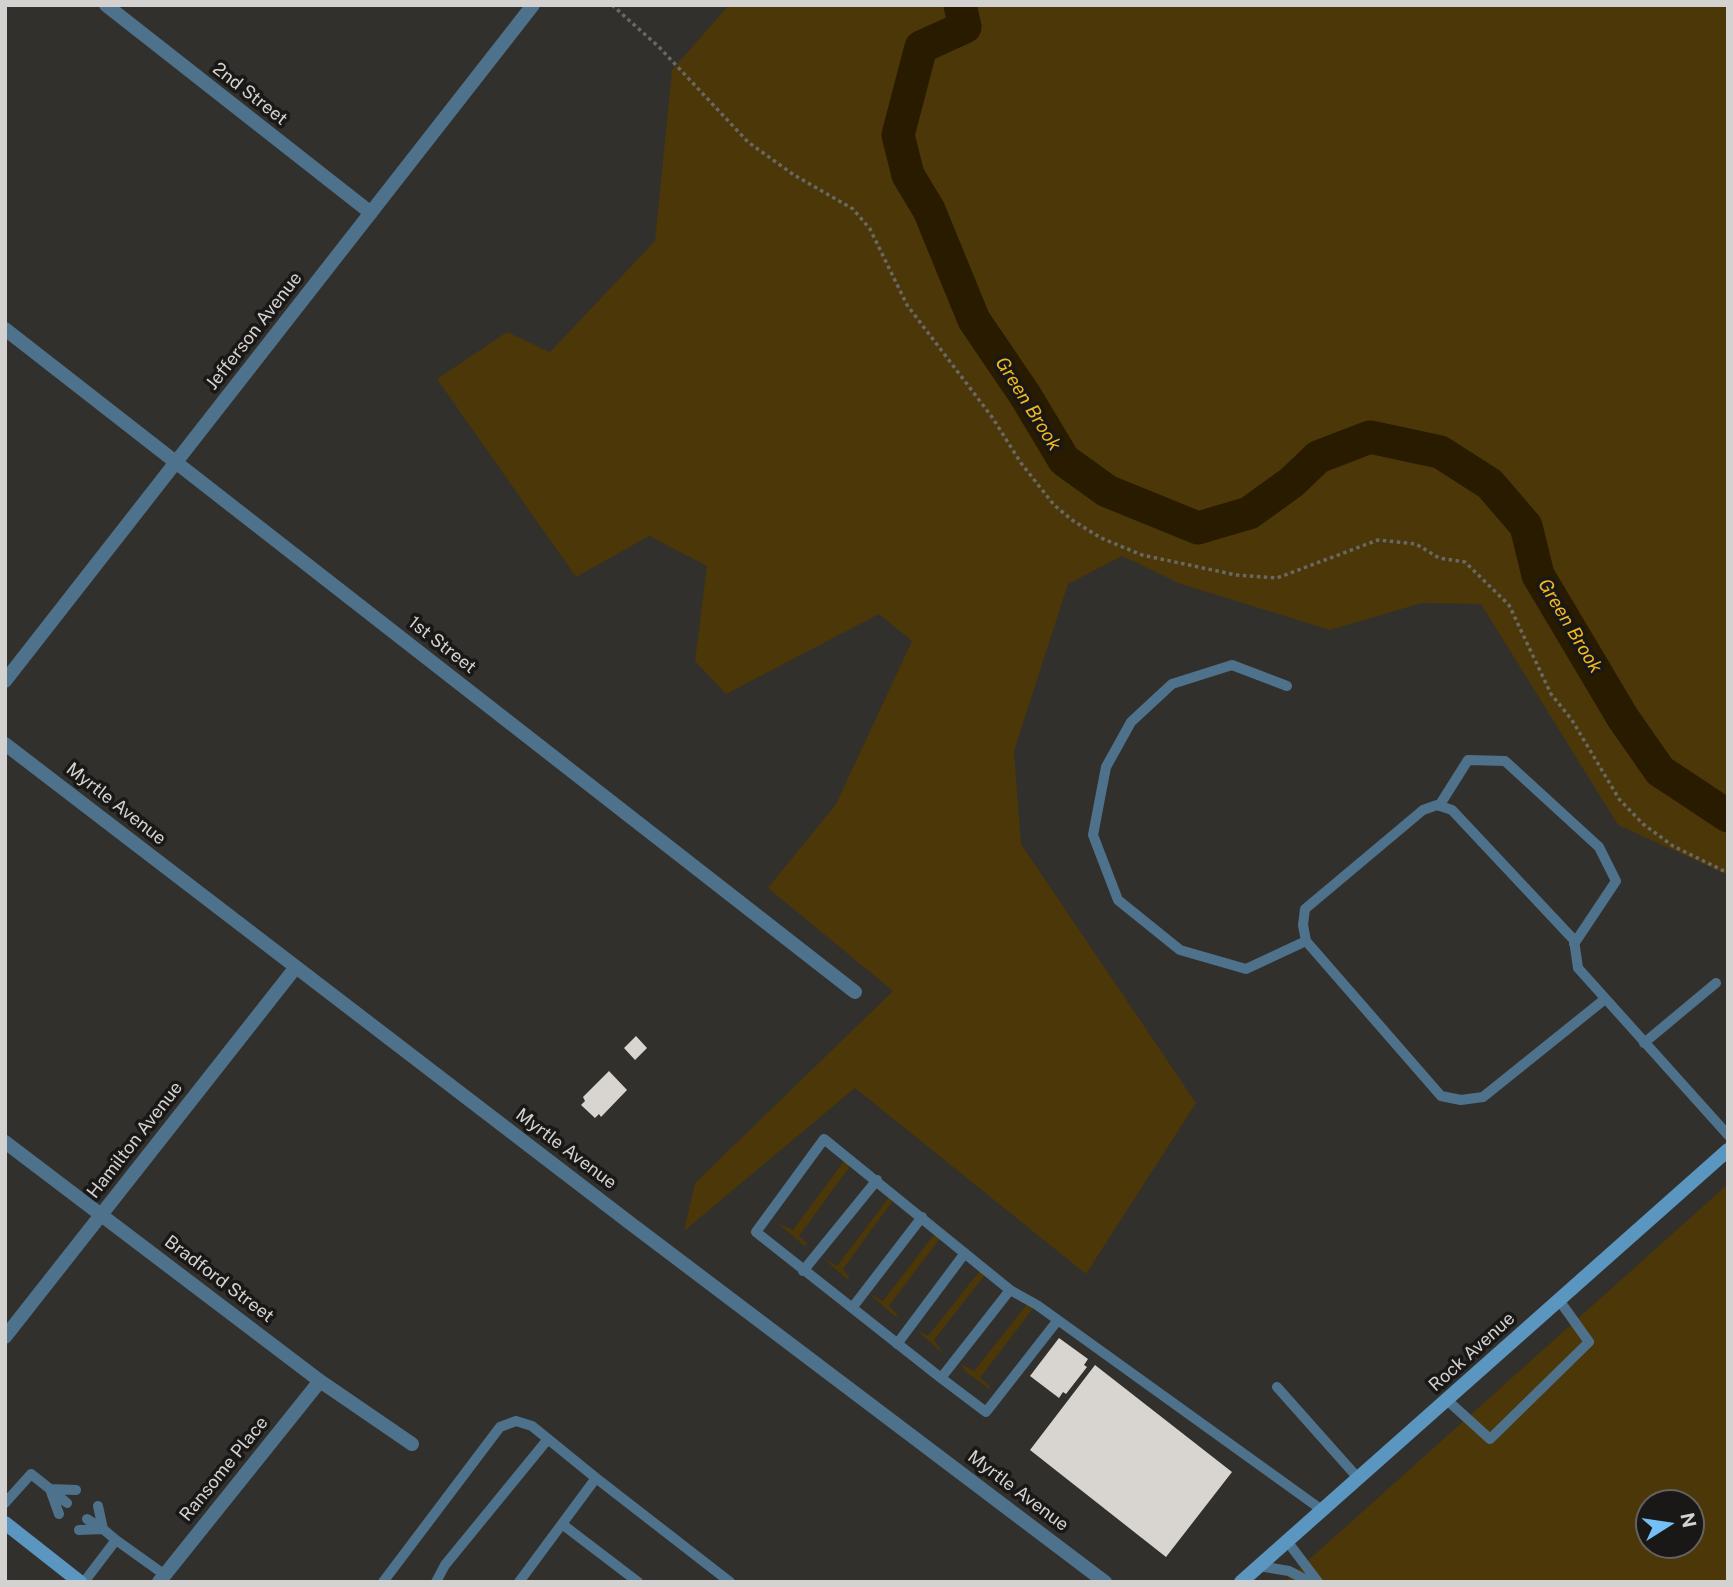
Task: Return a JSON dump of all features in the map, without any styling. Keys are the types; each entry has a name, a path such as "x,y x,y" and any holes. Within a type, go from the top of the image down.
{"street":[{"name":"2nd Street","path":"106,5 371,213"},
{"name":"Jefferson Avenue","path":"5,681 533,5"},
{"name":"1st Street","path":"5,329 855,992"},
{"name":"Myrtle Avenue","path":"5,744 1105,1582"},
{"name":"Hamilton Avenue","path":"5,1337 296,967"},
{"name":"Bradford Street","path":"5,1142 320,1381 412,1444"},
{"name":"Rock Avenue","path":"1241,1582 1728,1150"},
{"name":"Ransome Place","path":"162,1578 320,1381"},
{"path":"5,1522 82,1582"}],"lane":[{"path":"1287,686 1232,665 1172,684 1131,722 1106,767 1093,835 1118,900 1180,950 1246,969 1306,941"},
{"path":"1439,806 1468,760 1505,761 1599,847 1616,881 1574,944"},
{"path":"1605,999 1483,1097 1461,1100 1441,1096 1306,941 1303,925 1305,909 1423,810 1439,806 1452,810 1574,940 1578,968 1728,1135"},
{"path":"1644,1043 1716,983"},
{"path":"1058,1320 986,1412 756,1232 824,1139 1010,1290 1058,1320 1322,1510"},
{"path":"803,1271 877,1180"},
{"path":"852,1308 922,1217"},
{"path":"898,1343 965,1253"},
{"path":"941,1378 1010,1290"},
{"path":"1447,1399 1490,1439 1589,1342 1559,1300"},
{"path":"1277,1387 1358,1478"},
{"path":"383,1582 500,1427 516,1421 532,1426 730,1582"},
{"path":"436,1582 445,1565 548,1439"},
{"path":"5,1503 31,1474 67,1503"},
{"path":"519,1582 596,1478"},
{"path":"50,1489 76,1490"},
{"path":"50,1489 59,1514"},
{"path":"98,1506 103,1529"},
{"path":"87,1519 162,1578"},
{"path":"562,1524 638,1582"},
{"path":"79,1530 103,1529"},
{"path":"82,1582 116,1540"},
{"path":"1287,1541 1318,1582"},
{"path":"1259,1566 1289,1571 1310,1582"}],"path":[{"path":"612,5 659,47 748,142 794,176 853,209 870,229 907,305 992,417 1021,463 1054,505 1072,520 1101,538 1142,555 1236,575 1277,578 1378,540 1416,544 1439,558 1465,562 1509,605 1551,694 1572,720 1619,799 1643,824 1673,846 1728,873"}],"shaded area":[{"path":"729,5 1728,5 1728,875 1618,825 1481,604 1422,603 1330,630 1181,584 1122,556 1068,584 1014,751 1021,844 1196,1103 1086,1274 855,1088 684,1231 695,1183 893,991 768,888 836,804 912,641 879,614 726,694 695,661 707,566 649,536 576,577 437,379 507,332 550,352 655,241 672,70"},
{"path":"844,1161 851,1165 799,1236 807,1243 805,1246 777,1223 793,1230"},
{"path":"1728,1184 1728,1582 1284,1582"},
{"path":"890,1196 894,1199 843,1269 850,1278 847,1279 823,1258 837,1266"},
{"path":"936,1232 941,1237 889,1306 898,1315 896,1317 868,1293 883,1301"},
{"path":"982,1268 988,1271 934,1340 944,1354 916,1330 928,1336"},
{"path":"1028,1303 1034,1307 980,1378 990,1386 989,1389 965,1371 961,1364 974,1371"}],"building":[{"path":"636,1036 647,1048 635,1060 624,1048"},
{"path":"609,1071 627,1090 601,1117 599,1114 595,1118 581,1105 585,1101 583,1097"},
{"path":"1059,1338 1088,1359 1084,1365 1087,1367 1066,1394 1063,1392 1059,1398 1030,1376"},
{"path":"1095,1365 1232,1472 1166,1557 1030,1450"}],"waterway":[{"name":"Green Brook","path":"960,5 965,27 921,47 898,135 908,175 929,210 974,320 1025,395 1064,460 1107,491 1198,528 1249,513 1292,482 1318,457 1370,437 1440,452 1490,484 1526,526 1538,575 1623,718 1660,771 1728,816"}]}
